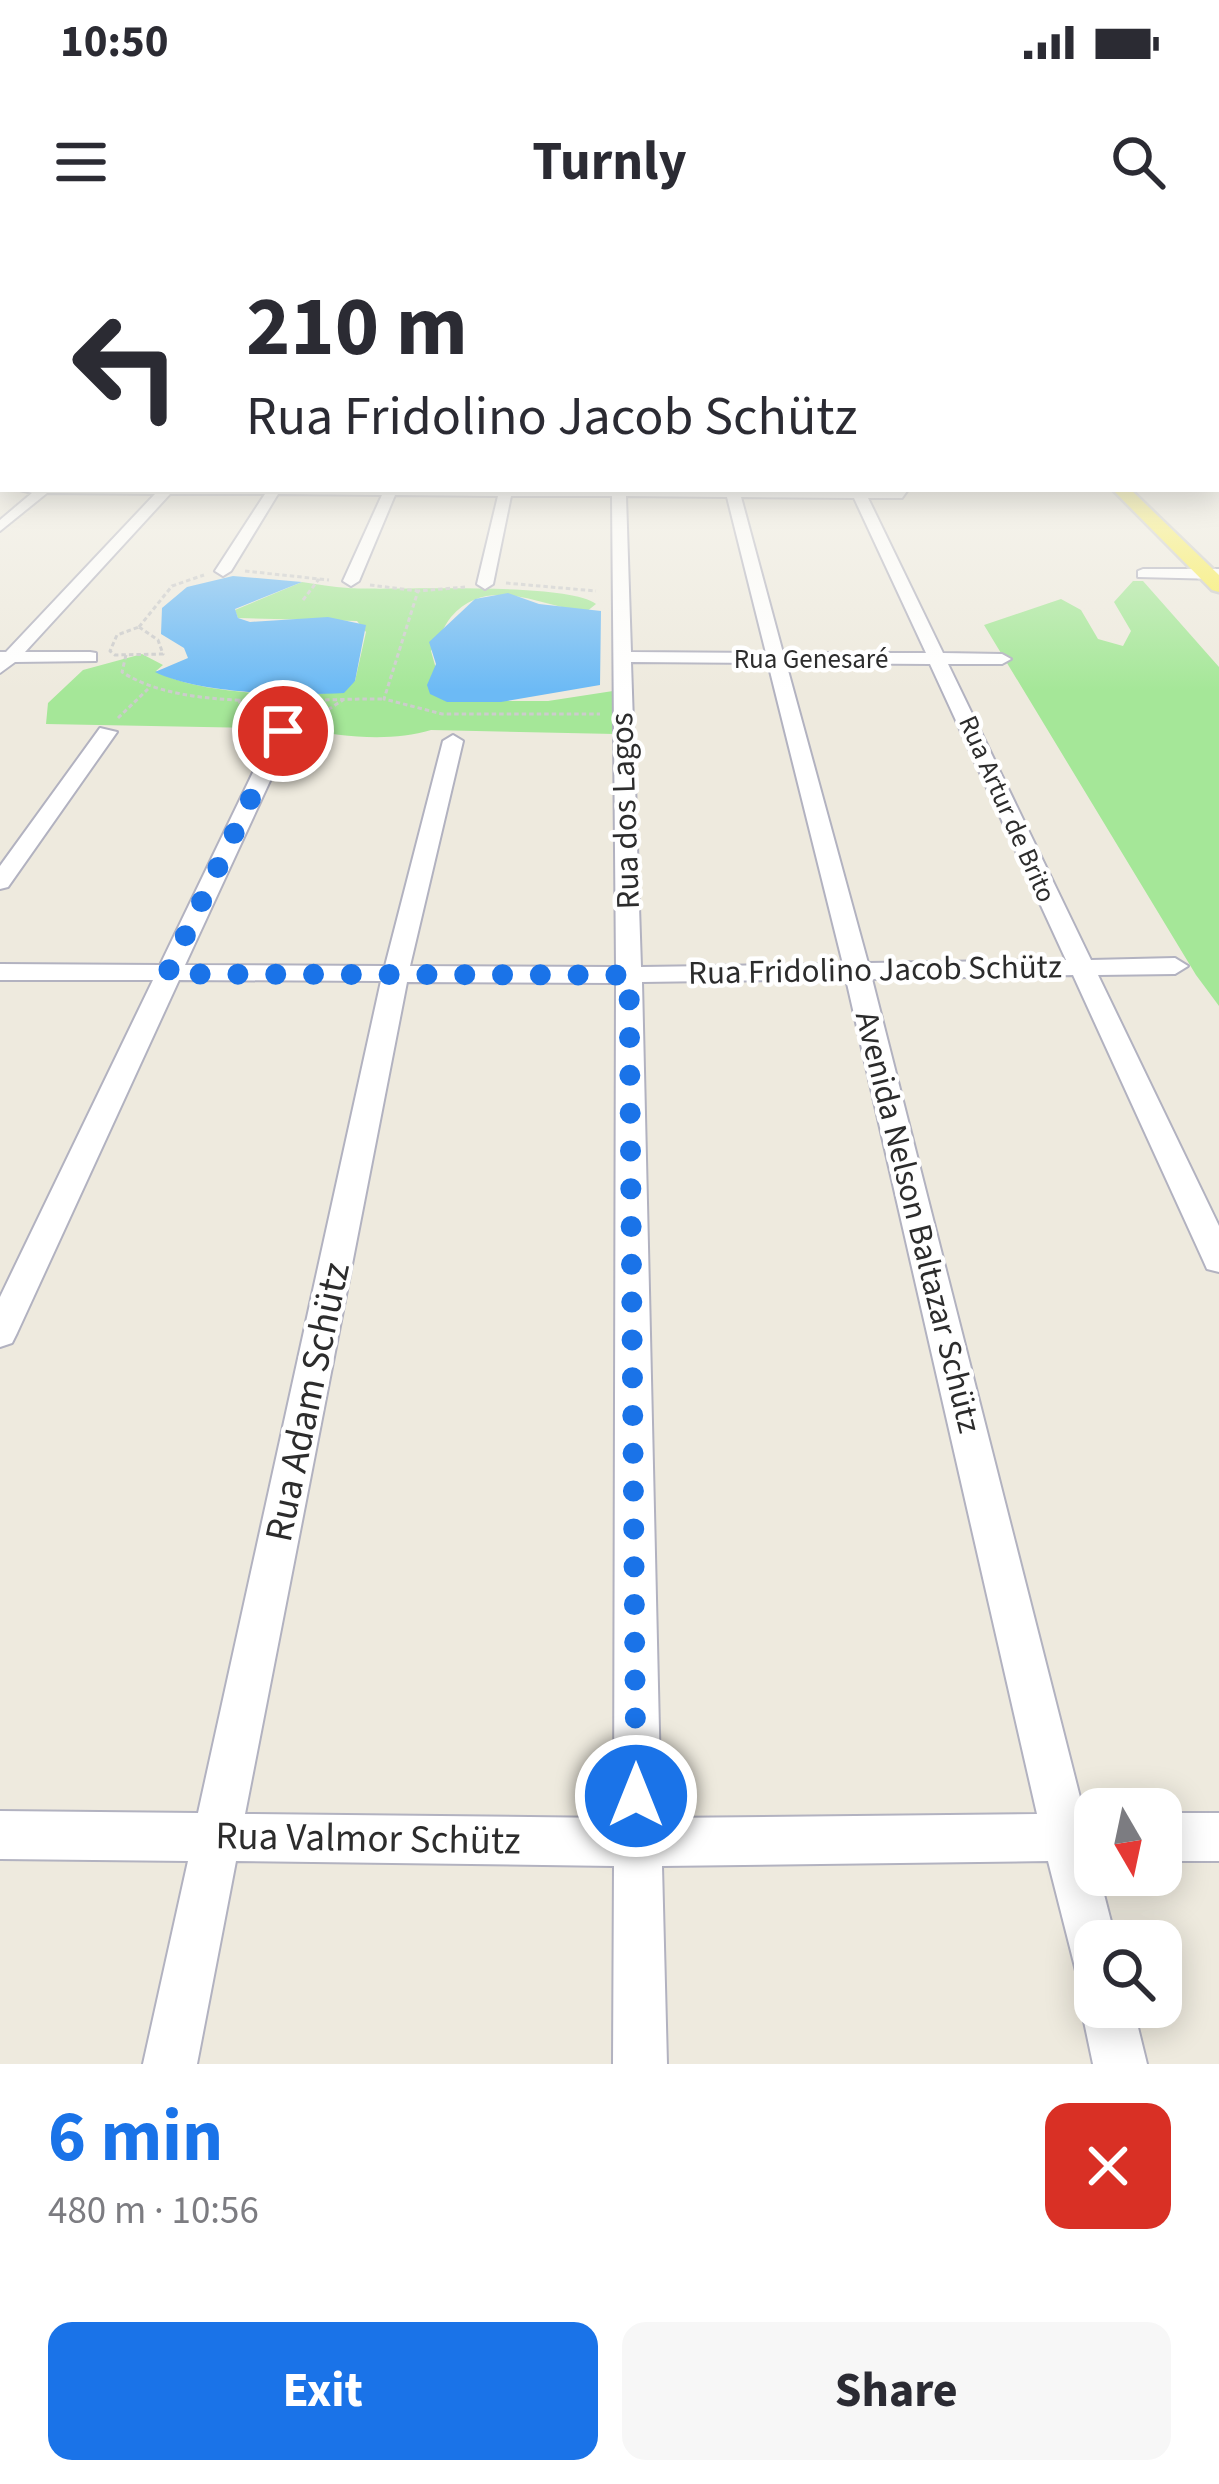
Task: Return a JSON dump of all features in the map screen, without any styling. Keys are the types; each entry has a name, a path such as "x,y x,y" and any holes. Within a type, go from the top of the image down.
{"main road":[{"path":"1153,520 1215,578"}],"street":[{"path":"4,660 138,520"},
{"path":"223,571 255,520"},
{"path":"351,581 378,520"},
{"path":"485,584 499,520"},
{"name":"Rua dos Lagos","path":"619,520 640,2064"},
{"name":"Avenida Nelson Baltazar Schütz","path":"740,520 1074,1810"},
{"name":"Rua Artur de Brito","path":"872,520 1219,1260"},
{"path":"1144,574 1215,578"},
{"path":"4,660 90,657"},
{"name":"Rua Genesaré","path":"621,657 1002,659"},
{"path":"0,1333 283,731"},
{"path":"0,882 106,732"},
{"name":"Rua Adam Schütz","path":"170,2064 395,976 453,741"},
{"name":"Rua Fridolino Jacob Schütz","path":"0,972 629,975 1174,966"},
{"name":"Rua Valmor Schütz","path":"0,1834 636,1842 1074,1837"},
{"path":"1182,1837 1219,1837"},
{"path":"1112,2028 1120,2064"}],"path":[{"path":"139,627 158,640 165,652 126,655 110,651 114,640 139,627 172,586 223,571 418,591 485,584 596,591"},
{"path":"303,600 319,579"},
{"path":"384,699 418,591"},
{"path":"126,655 122,672 148,689 187,697 384,699 442,714 603,714"},
{"path":"106,732 129,703 148,689"}],"green space":[{"path":"1133,581 1143,581 1219,667 1219,1006 984,625 1061,599 1081,610 1098,639 1123,646 1131,631 1114,602"},
{"path":"302,582 348,588 551,592 596,604 586,612 515,596 481,597 451,617 431,651 445,701 548,701 613,691 615,734 431,730 367,737 303,729 46,724 48,703 83,670 142,654 163,665 156,671 172,678 235,691 319,694 355,681 366,632 357,621 238,618 235,610"}],"water":[{"path":"233,576 302,582 235,609 238,618 250,622 328,617 366,625 355,681 344,693 221,689 155,672 188,658 184,648 161,634 162,608 187,587"},
{"path":"508,593 539,604 601,611 600,685 501,702 447,702 430,694 427,685 436,664 429,642 475,599"}],"route":[{"path":"283,731 167,974 629,975 636,1796"}]}
